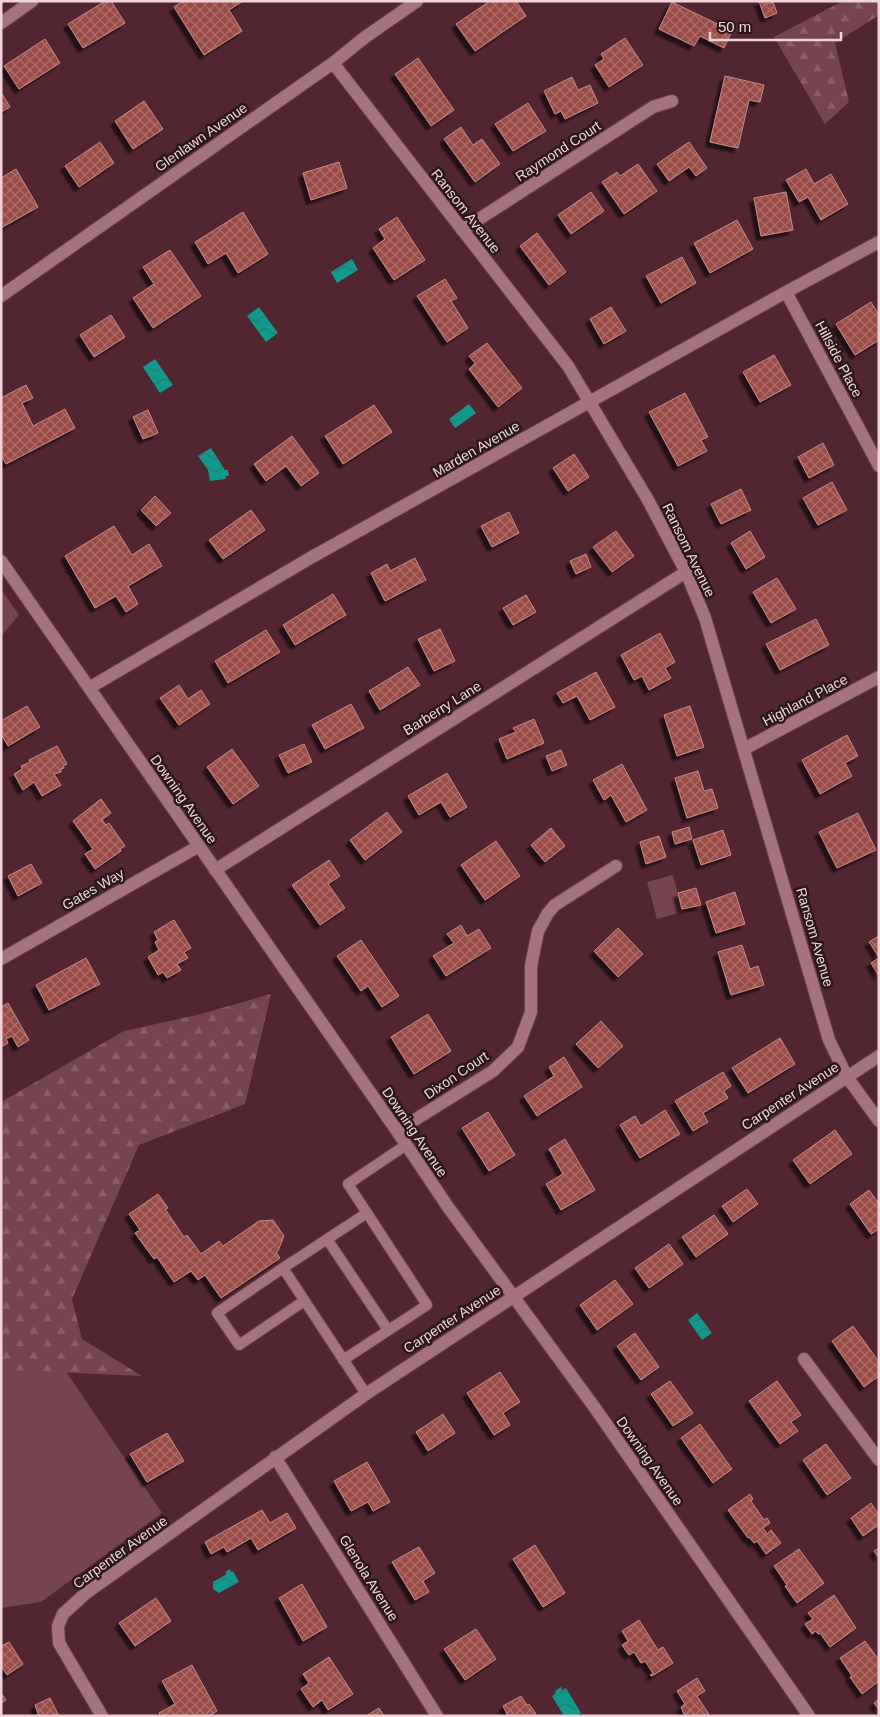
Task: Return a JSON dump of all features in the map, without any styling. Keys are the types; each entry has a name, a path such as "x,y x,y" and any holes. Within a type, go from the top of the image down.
{"street":[{"path":"1,23 32,1"},
{"name":"Glenlawn Avenue","path":"1,296 333,63 364,38 417,1"},
{"name":"Ransom Avenue","path":"333,63 568,366 648,500 686,572 705,618 829,1040 847,1076 879,1121"},
{"name":"Raymond Court","path":"462,230 653,107 672,101"},
{"name":"Marden Avenue","path":"90,688 312,557 879,242"},
{"name":"Hillside Place","path":"786,292 879,466"},
{"name":"Downing Avenue","path":"1,561 397,1131 448,1208 595,1408 809,1716"},
{"name":"Barberry Lane","path":"215,870 686,572"},
{"name":"Highland Place","path":"744,750 879,677"},
{"name":"Gates Way","path":"1,959 199,846"},
{"name":"Dixon Court","path":"397,1131 493,1071 518,1047 531,1012 531,966 538,931 555,905 616,866"},
{"name":"Carpenter Avenue","path":"102,1716 59,1643 58,1626 63,1614 86,1593 366,1394 879,1056"},
{"path":"804,1359 879,1460"},
{"name":"Glenola Avenue","path":"276,1457 436,1716"}],"lane":[{"path":"343,1360 427,1305 348,1184 406,1145"},
{"path":"304,1301 239,1345 217,1313 367,1213"},
{"path":"327,1239 388,1330"},
{"path":"283,1268 366,1394"}],"green space":[{"path":"843,1 879,1 879,15 835,43 849,102 825,124 774,37"},
{"path":"1,589 19,615 1,636"},
{"path":"673,875 683,912 657,919 647,882"},
{"path":"271,994 245,1104 139,1145 72,1299 82,1339 142,1376 10,1370 1,1365 1,1102 124,1031 197,1015"},
{"path":"1,1276 162,1513 41,1602 1,1608"}],"water":[{"path":"352,259 358,270 337,283 331,272"},
{"path":"259,307 278,333 266,342 247,316"},
{"path":"155,359 173,385 160,393 143,367"},
{"path":"469,404 476,413 455,428 449,419"},
{"path":"211,448 225,470 228,470 229,476 226,476 226,479 210,481 208,470 198,456"},
{"path":"697,1313 712,1333 702,1340 688,1320"},
{"path":"230,1569 239,1582 219,1593 213,1589 213,1582 227,1574 225,1572"},
{"path":"561,1687 562,1690 566,1688 581,1713 576,1716 564,1716 552,1696"}],"building":[{"path":"105,1 111,1 125,23 83,48 68,24"},
{"path":"183,1 243,1 229,10 242,31 204,55 174,7"},
{"path":"490,1 516,1 526,16 475,51 456,24"},
{"path":"759,1 766,1 767,4 773,2 777,13 765,18"},
{"path":"672,2 732,31 724,48 700,36 694,46 659,29"},
{"path":"625,38 643,65 609,87 595,65 604,59 601,54"},
{"path":"45,39 60,63 19,89 4,66"},
{"path":"418,58 454,110 431,126 395,74"},
{"path":"725,76 764,85 760,102 749,100 738,148 710,142"},
{"path":"572,77 578,90 590,85 598,103 565,119 561,111 555,114 544,91"},
{"path":"1,92 10,107 1,112"},
{"path":"144,101 163,129 133,149 115,121"},
{"path":"528,103 546,131 513,151 495,124"},
{"path":"461,127 473,145 482,139 500,164 475,182 444,139"},
{"path":"100,142 114,163 79,187 65,166"},
{"path":"689,142 707,168 696,176 689,167 669,181 657,164"},
{"path":"339,162 347,188 311,200 303,173"},
{"path":"638,164 657,191 624,214 602,182 617,172 620,176"},
{"path":"16,169 38,207 1,228 1,178"},
{"path":"806,169 814,184 831,174 848,204 821,220 808,197 799,202 786,180"},
{"path":"591,192 604,211 571,234 558,215"},
{"path":"786,192 793,230 761,236 754,198"},
{"path":"243,212 268,254 238,273 226,253 208,264 195,242"},
{"path":"397,217 425,260 394,280 373,248 385,239 379,229"},
{"path":"737,220 753,249 710,273 694,243"},
{"path":"537,233 566,272 549,285 520,246"},
{"path":"170,250 201,296 153,328 133,298 154,284 143,267"},
{"path":"682,257 696,283 661,303 646,276"},
{"path":"445,279 457,298 451,301 468,328 447,342 417,296"},
{"path":"871,302 879,315 879,340 855,355 836,324"},
{"path":"611,307 626,331 604,344 590,319"},
{"path":"111,315 125,337 94,357 80,335"},
{"path":"487,343 522,388 498,407 469,369 475,363 469,356"},
{"path":"774,355 791,385 760,402 743,372"},
{"path":"26,385 33,398 22,403 33,426 65,409 75,428 6,464 1,455 1,443 4,442 1,438 1,398"},
{"path":"685,393 708,437 701,440 707,451 678,466 649,412"},
{"path":"374,405 392,432 343,464 325,436"},
{"path":"148,410 158,433 143,439 133,417"},
{"path":"292,436 319,473 301,486 286,466 266,481 254,464"},
{"path":"823,443 834,465 809,478 798,457"},
{"path":"574,454 589,477 568,491 553,468"},
{"path":"832,482 847,510 818,525 803,498"},
{"path":"741,489 751,510 721,524 711,504"},
{"path":"155,496 171,513 156,526 141,510"},
{"path":"251,510 265,530 223,559 209,540"},
{"path":"509,512 519,533 492,547 481,526"},
{"path":"114,526 132,555 149,544 162,566 128,586 138,604 126,612 116,596 95,608 65,556"},
{"path":"616,531 634,556 612,572 593,547"},
{"path":"750,531 765,557 746,569 731,543"},
{"path":"586,554 591,567 576,574 570,561"},
{"path":"415,558 426,580 385,601 371,573 387,564 390,571"},
{"path":"777,578 796,609 771,623 753,592"},
{"path":"333,594 346,615 295,645 283,625"},
{"path":"526,595 536,612 513,625 503,608"},
{"path":"816,619 829,645 780,670 766,644"},
{"path":"440,629 455,661 434,671 418,639"},
{"path":"266,630 280,652 228,683 215,661"},
{"path":"660,633 675,662 665,668 671,678 649,690 642,676 634,680 621,655"},
{"path":"408,667 420,685 380,710 369,691"},
{"path":"596,672 615,707 590,720 577,696 563,703 557,693"},
{"path":"179,685 188,699 201,690 210,704 179,725 160,698"},
{"path":"351,704 364,728 325,749 312,725"},
{"path":"27,706 40,727 8,746 1,734 1,721"},
{"path":"690,706 704,747 677,756 664,715"},
{"path":"534,719 544,743 507,759 499,739 516,732 513,728"},
{"path":"847,735 858,756 845,763 852,776 820,794 802,760"},
{"path":"304,744 312,762 288,773 279,755"},
{"path":"57,746 67,764 63,766 64,768 61,769 61,772 54,774 61,785 42,796 34,782 23,790 14,774 22,769 21,766 30,762 29,760"},
{"path":"232,749 259,786 233,804 207,767"},
{"path":"561,750 567,765 552,771 546,756"},
{"path":"622,764 647,810 626,822 611,795 604,800 593,780"},
{"path":"698,771 704,791 712,789 718,808 687,818 675,778"},
{"path":"447,773 467,807 450,817 441,802 419,815 408,796"},
{"path":"101,799 111,813 102,820 106,825 109,823 125,846 120,849 121,851 95,869 85,854 93,849 73,821"},
{"path":"387,812 402,832 365,860 350,840"},
{"path":"858,813 876,850 837,868 819,832"},
{"path":"689,827 692,839 675,844 672,832"},
{"path":"551,828 565,846 545,862 531,845"},
{"path":"723,830 731,855 701,865 693,840"},
{"path":"659,836 666,857 646,864 640,842"},
{"path":"496,841 520,876 485,900 461,865"},
{"path":"329,860 340,876 328,884 345,908 320,925 292,885"},
{"path":"31,864 42,883 18,896 8,876"},
{"path":"696,888 701,905 682,909 678,893"},
{"path":"735,892 745,924 716,933 706,902"},
{"path":"174,920 191,948 184,952 188,958 177,964 181,970 167,978 163,972 158,975 148,957 159,950 155,942 158,940 154,932"},
{"path":"461,925 467,936 479,929 491,948 446,976 433,956 454,943 447,934"},
{"path":"618,928 643,954 618,977 594,951"},
{"path":"879,936 879,957 869,942"},
{"path":"361,940 399,996 382,1007 368,986 361,991 337,956"},
{"path":"742,945 750,969 758,966 764,985 731,995 718,952"},
{"path":"86,958 100,984 49,1010 36,985"},
{"path":"879,958 879,976 871,963"},
{"path":"8,1003 29,1040 18,1047 12,1036 6,1039 8,1043 1,1047 1,1007"},
{"path":"428,1014 451,1051 414,1074 391,1037"},
{"path":"601,1021 623,1046 598,1068 576,1044"},
{"path":"780,1038 795,1064 748,1093 732,1068"},
{"path":"564,1057 582,1087 537,1116 524,1096 554,1076 549,1067"},
{"path":"723,1072 731,1086 724,1091 728,1098 703,1113 708,1122 693,1131 675,1101"},
{"path":"665,1110 680,1134 640,1158 620,1125 635,1116 641,1126"},
{"path":"488,1112 515,1155 489,1171 462,1128"},
{"path":"835,1130 852,1154 810,1184 793,1160"},
{"path":"565,1139 595,1190 561,1210 546,1184 563,1174 549,1149"},
{"path":"747,1189 758,1204 733,1222 722,1206"},
{"path":"869,1190 879,1204 879,1229 871,1234 850,1204"},
{"path":"158,1194 168,1208 165,1209 184,1237 187,1235 201,1254 219,1241 223,1246 259,1221 273,1220 284,1236 276,1252 280,1258 221,1298 205,1275 198,1280 191,1271 174,1282 157,1257 154,1259 135,1233 140,1230 129,1214"},
{"path":"714,1215 728,1234 696,1257 682,1237"},
{"path":"669,1244 683,1264 649,1288 635,1268"},
{"path":"615,1280 633,1304 597,1330 580,1305"},
{"path":"853,1326 879,1362 879,1376 864,1387 832,1341"},
{"path":"635,1333 659,1367 641,1380 617,1346"},
{"path":"500,1372 520,1402 503,1413 510,1425 494,1435 467,1393"},
{"path":"670,1381 693,1413 673,1426 651,1394"},
{"path":"777,1381 801,1415 791,1422 798,1431 780,1444 749,1401"},
{"path":"443,1414 455,1433 428,1451 416,1432"},
{"path":"700,1424 732,1469 713,1483 681,1438"},
{"path":"167,1433 184,1461 147,1482 130,1454"},
{"path":"826,1444 851,1478 827,1495 803,1460"},
{"path":"367,1462 390,1502 373,1511 368,1502 351,1511 334,1481"},
{"path":"750,1494 753,1499 751,1501 764,1520 767,1518 770,1523 763,1528 767,1534 771,1530 781,1543 766,1554 757,1541 754,1543 748,1538 728,1510"},
{"path":"871,1503 879,1515 879,1525 863,1536 851,1518"},
{"path":"262,1510 270,1523 287,1513 296,1528 258,1550 251,1538 227,1552 224,1547 211,1554 205,1542"},
{"path":"535,1545 565,1593 543,1607 513,1559"},
{"path":"419,1547 435,1573 423,1581 429,1592 415,1600 392,1562"},
{"path":"879,1548 879,1558 874,1551"},
{"path":"799,1549 824,1583 797,1603 774,1566"},
{"path":"302,1584 327,1627 303,1641 279,1598"},
{"path":"834,1595 856,1628 830,1647 820,1633 818,1634 816,1631 812,1634 805,1624 813,1619 808,1613"},
{"path":"156,1598 171,1621 135,1646 119,1623"},
{"path":"639,1620 658,1650 663,1647 673,1663 652,1676 650,1675 653,1673 645,1661 641,1663 634,1652 629,1655 622,1645 628,1641 622,1631"},
{"path":"476,1629 496,1659 465,1680 444,1649"},
{"path":"865,1641 879,1660 879,1681 862,1694 840,1658"},
{"path":"9,1642 23,1664 7,1675 1,1666 1,1646"},
{"path":"329,1657 353,1694 328,1710 322,1700 313,1707 301,1689 309,1683 303,1674"},
{"path":"192,1665 217,1711 209,1716 160,1716 159,1713 175,1704 162,1681"},
{"path":"697,1678 705,1691 697,1696 710,1716 685,1716 681,1707 685,1704 677,1691"},
{"path":"1,1693 6,1700 1,1703"},
{"path":"521,1696 536,1714 533,1716 508,1716 503,1706"},
{"path":"50,1698 59,1716 39,1716 35,1705"},
{"path":"879,1699 879,1709 874,1703"},
{"path":"379,1708 384,1716 366,1716"}]}
